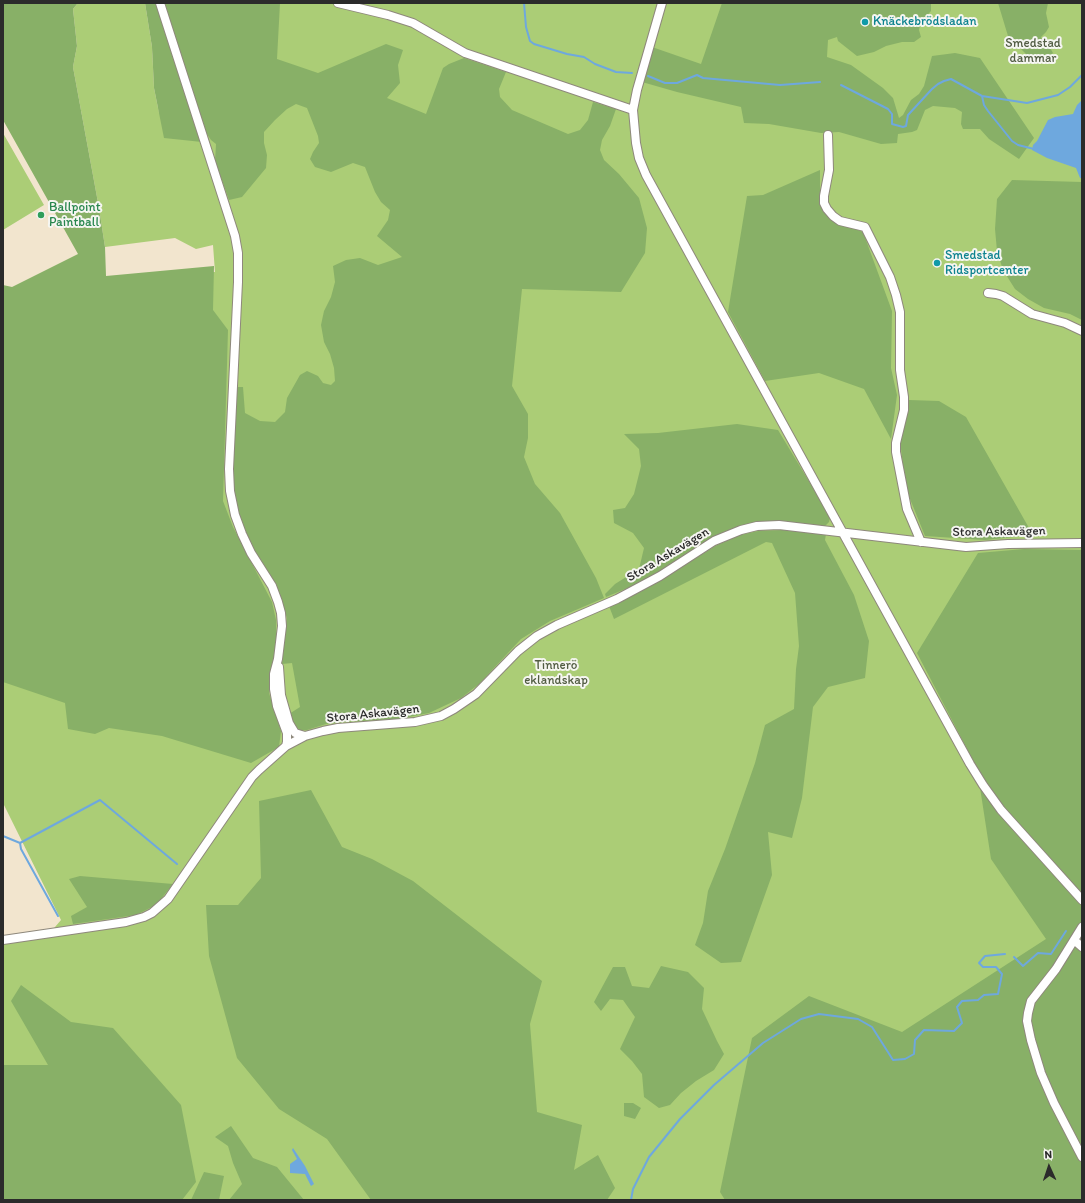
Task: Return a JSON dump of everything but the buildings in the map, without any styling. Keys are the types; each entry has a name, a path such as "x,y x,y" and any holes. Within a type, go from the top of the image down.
{"street":[{"path":"160,3 235,236 238,253 238,282 229,469 230,491 234,514 242,534 251,553 272,586 278,602 282,626 278,659 274,674 274,689 277,706 287,733 286,746"},
{"path":"338,3 388,15 413,23 465,53 632,110"},
{"path":"662,3 632,110 636,142 646,175 842,533 983,785 1001,810 1082,900"},
{"path":"828,135 829,170 824,202 827,209 840,221 865,227 890,277 900,312 900,370 904,397 904,410 896,443 896,452 907,509 921,542"},
{"path":"988,293 1003,296 1032,314 1082,331"},
{"name":"Stora Askavägen","path":"3,940 126,922 152,913 168,899 252,777 286,746 305,736 338,728 415,722 441,716 476,694 518,651 537,636 557,625 630,592 660,576 727,534 757,526 779,525 966,547 1008,544 1082,543"},
{"path":"278,659 281,694 287,718 295,733 305,736"},
{"path":"1082,927 1056,969 1031,1001 1027,1021 1043,1078 1082,1158"},
{"path":"1074,940 1082,946"}],"green space":[{"path":"3,3 78,3 73,9 77,46 73,67 99,208 105,247 106,276 214,266 213,310 228,330 223,501 233,527 272,602 276,620 276,646 269,693 281,731 279,747 251,763 162,736 109,728 95,734 68,729 65,703 3,682 3,285 12,287 78,254 3,120"},
{"name":"Tinnerö eklandskap","path":"78,3 145,3 152,47 154,88 159,113 148,3 1082,3 1082,1200 3,1200 3,940 49,934 61,920 3,803 3,290 107,279 215,272 213,245 196,249 175,238 105,247 73,67 77,46 73,9"},
{"path":"145,3 156,3 202,142 164,138 154,88 152,47"},
{"path":"164,3 280,3 277,59 318,73 386,44 403,50 398,65 400,83 387,98 426,114 443,68 464,58 506,72 499,89 500,97 512,110 568,134 580,130 588,120 593,102 616,109 610,126 602,140 600,150 604,160 619,174 639,198 647,228 645,253 621,292 522,289 512,386 528,414 528,438 524,457 535,484 560,513 596,578 604,598 550,621 521,639 479,684 461,698 429,713 398,719 326,724 307,730 300,730 295,726 289,714 300,707 292,663 282,664 287,618 273,583 249,541 238,517 233,482 232,460 235,387 243,387 245,413 260,421 275,422 285,412 287,398 300,375 307,371 318,376 323,383 331,385 335,381 334,368 330,354 324,342 321,325 324,311 331,297 335,282 333,266 346,260 360,258 378,265 402,257 377,236 388,220 390,210 381,202 375,192 365,167 353,163 331,172 315,167 310,159 319,143 318,136 307,108 296,104 287,109 264,132 264,143 267,155 266,168 242,197 229,200 215,161 216,144 211,140 205,131"},
{"path":"722,3 931,3 931,11 921,22 919,30 921,37 914,42 902,42 886,46 874,52 857,56 838,41 837,37 828,40 827,57 851,65 883,88 893,98 899,118 903,115 911,100 919,94 924,86 932,56 955,53 980,58 1034,138 1019,159 989,139 980,129 963,129 961,124 962,112 955,108 933,106 925,110 917,130 898,134 897,143 881,144 839,132 821,133 769,124 744,123 741,107 642,82 652,47 701,64"},
{"name":"Smedstad dammar","path":"998,3 1048,3 1046,13 1049,27 1041,37 1043,42 1049,46 1053,53 1048,58 1036,60 1027,55 1008,36"},
{"path":"3,133 44,205 3,230"},
{"path":"820,170 820,203 835,221 863,232 892,311 891,368 897,395 891,439 864,389 819,373 765,381 728,312 747,196 763,195"},
{"path":"1012,180 1082,182 1082,320 1070,314 1044,308 1028,299 1015,289 1003,270 997,251 995,229 997,199"},
{"path":"909,400 939,401 966,417 1033,535 985,540 925,536 906,489 900,441"},
{"path":"737,424 778,430 828,513 830,518 829,522 824,527 752,525 642,582 606,597 605,594 615,584 639,569 644,548 633,533 614,523 613,510 625,508 634,494 641,466 639,449 624,434 658,433"},
{"path":"782,530 826,534 825,540 854,595 869,641 865,678 828,687 813,707 802,798 792,838 768,832 772,875 741,962 721,963 695,945 703,923 708,891 725,849 755,763 765,725 794,709 799,646 795,593 772,543 766,542 614,619 609,606 662,579 717,545 740,535 758,531"},
{"path":"1024,549 1082,550 1082,1200 725,1200 720,1192 752,1038 809,996 902,1032 1046,939 991,859 977,768 917,653 978,553"},
{"path":"311,790 342,847 372,859 413,881 542,981 530,1024 537,1112 582,1125 574,1170 598,1155 615,1188 607,1200 371,1200 327,1139 279,1109 237,1058 209,956 206,905 238,905 261,878 259,801"},
{"path":"80,876 173,884 156,905 136,915 73,924 71,916 87,907 69,879"},
{"path":"661,966 688,972 704,988 702,1009 724,1054 714,1070 696,1081 681,1093 670,1105 659,1108 644,1097 642,1074 620,1049 635,1017 623,1000 610,999 601,1011 594,1002 613,967 625,967 632,986 649,988"},
{"path":"21,985 71,1022 113,1028 181,1105 196,1182 182,1200 3,1200 3,1065 48,1065 11,1001"},
{"path":"624,1103 633,1103 641,1108 635,1119 624,1116"},
{"path":"231,1126 253,1158 277,1167 304,1200 229,1200 242,1184 228,1146 215,1137"},
{"path":"204,1172 224,1176 219,1200 191,1200"}],"water":[{"path":"1082,100 1082,178 1080,178 1076,168 1047,158 1032,150 1033,145 1037,141 1048,120 1055,117 1073,114 1077,105"},
{"path":"293,1148 305,1166 314,1184 311,1186 305,1174 290,1173 290,1164 297,1159 292,1150"}],"waterway":[{"path":"524,3 526,27 530,41 534,44 567,54 584,57 595,64 616,72 632,73"},
{"path":"648,76 665,83 677,83 697,75 703,78 780,85 820,82"},
{"path":"841,85 888,109 892,114 892,124 903,127 906,126 908,115 932,89 944,81 951,79 982,96 1027,103 1058,95 1070,87 1082,75"},
{"path":"982,96 984,105 1012,141 1018,145 1034,149"},
{"path":"3,836 20,843 100,800 177,864"},
{"path":"20,843 21,849 58,916"},
{"path":"1014,957 1023,966 1038,953 1051,954 1066,931"},
{"path":"631,1200 633,1189 649,1157 680,1119 714,1085 763,1043 801,1019 819,1014 858,1019 872,1027 893,1060 905,1059 914,1054 915,1040 924,1030 954,1031 962,1023 957,1007 962,1001 978,1000 984,995 998,994 1002,974 996,967 983,967 979,963 985,956 1005,954"}],"place":[{"name":"Knäckebrödsladan","path":"865,22"},
{"name":"Ballpoint Paintball","path":"41,215"},
{"name":"Smedstad Ridsportcenter","path":"937,263"}]}
